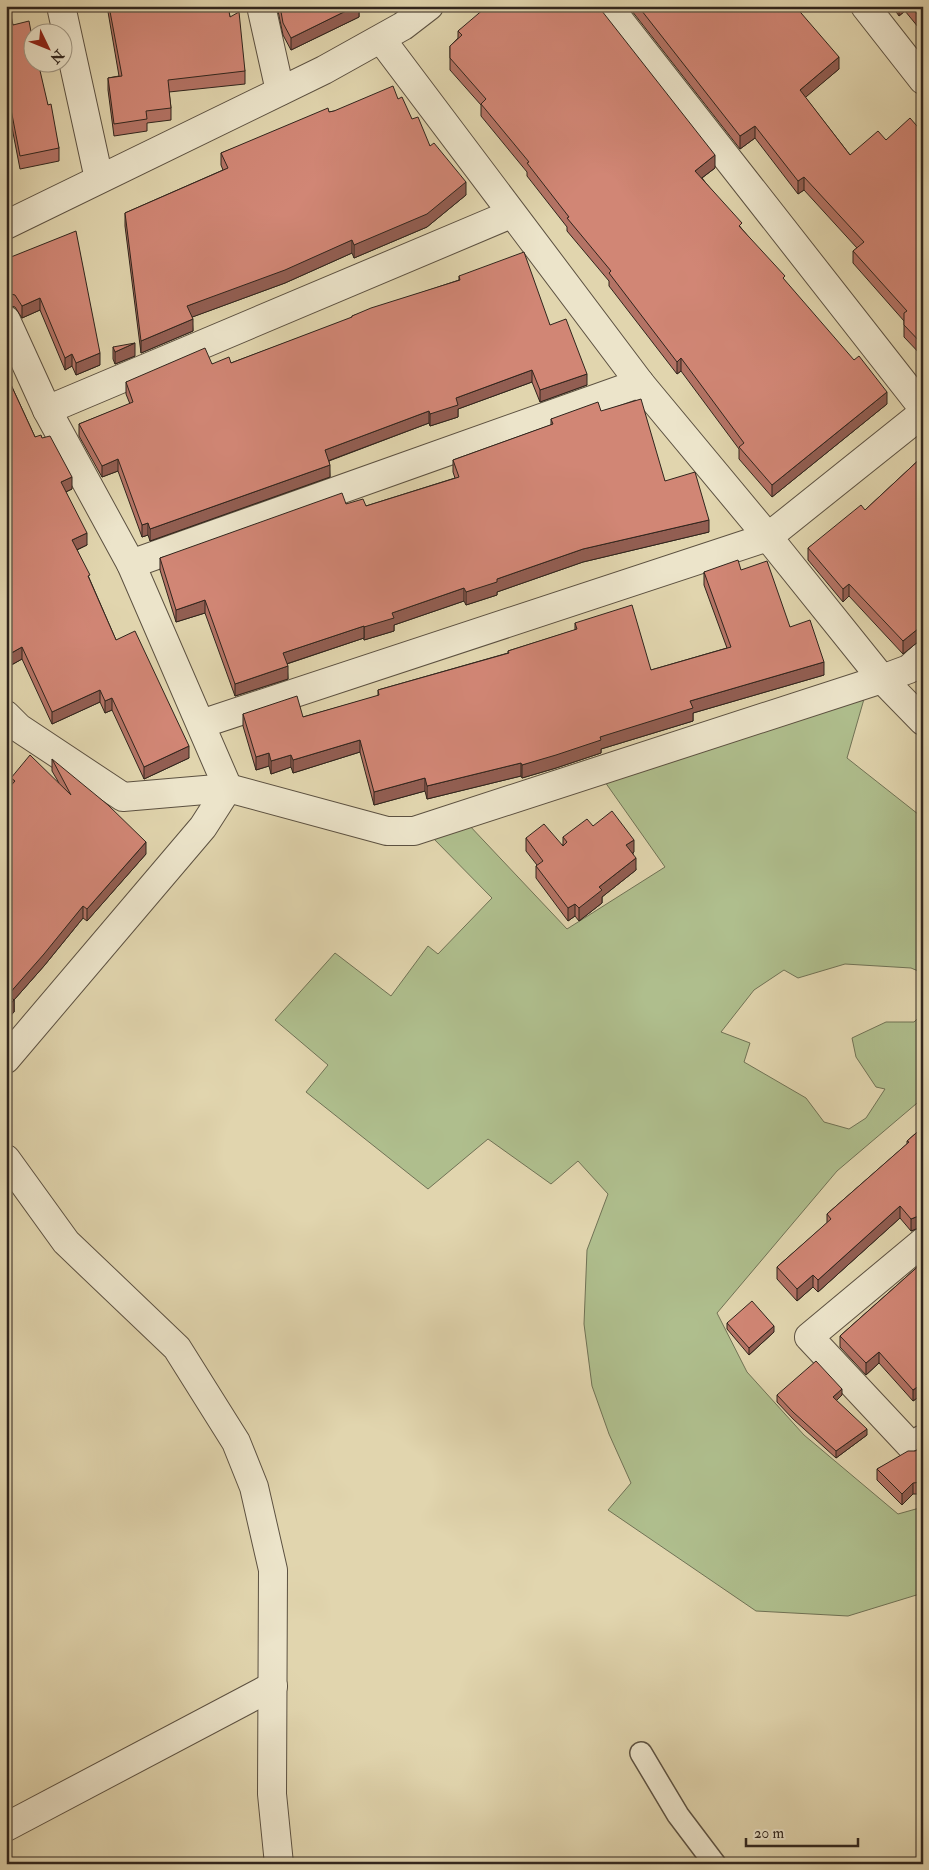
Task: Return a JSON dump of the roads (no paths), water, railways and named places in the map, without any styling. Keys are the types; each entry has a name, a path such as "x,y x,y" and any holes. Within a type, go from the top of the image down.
{"street":[{"path":"61,6 99,179"},
{"path":"261,6 280,91"},
{"path":"6,225 324,70 403,26 429,6"},
{"path":"608,6 923,408"},
{"path":"865,6 923,80"},
{"path":"381,39 640,383 768,537 882,679 923,721"},
{"path":"47,410 512,214"},
{"path":"6,320 47,410 131,564 228,788"},
{"path":"131,564 640,383"},
{"path":"201,724 768,537 923,413"},
{"path":"10,728 123,797 228,788 388,831 414,832 882,679 909,669 923,656"},
{"path":"6,1059 202,827 228,788"},
{"path":"6,1159 66,1242 177,1348 236,1442 254,1486 273,1570 272,1794 279,1864"},
{"path":"923,1242 809,1337 912,1447 923,1439"},
{"path":"6,1827 273,1686"}],"lane":[{"path":"641,1753 678,1815 715,1864"}]}
